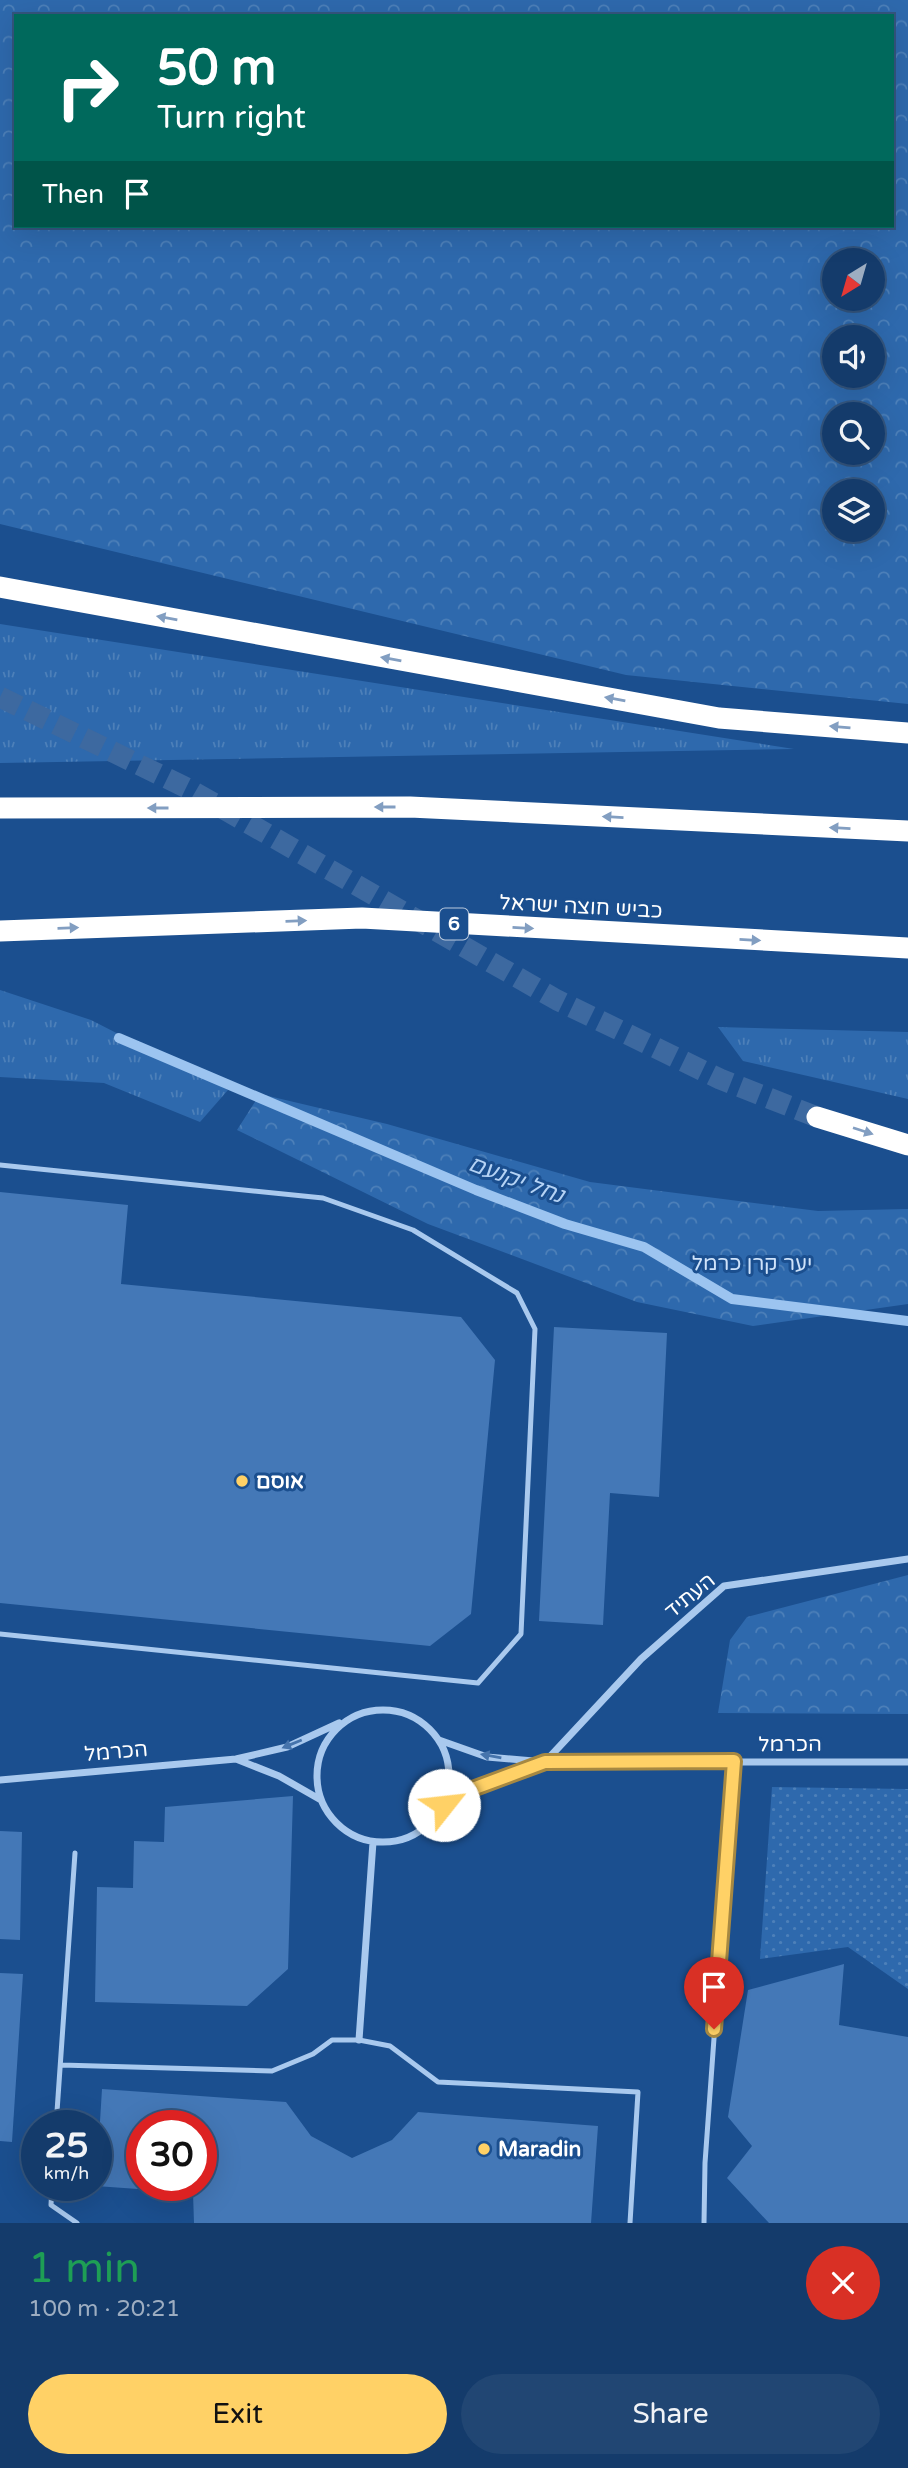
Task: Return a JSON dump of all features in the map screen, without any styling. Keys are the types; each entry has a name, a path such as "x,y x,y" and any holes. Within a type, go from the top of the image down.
{"highway":[{"path":"0,587 719,718 908,733"},
{"path":"0,808 410,807 908,831"},
{"name":"כביש חוצה ישראל","path":"0,931 362,918 908,948"},
{"path":"817,1117 908,1145"}],"street":[{"name":"העתיד","path":"545,1762 641,1659 724,1586 908,1559"},
{"path":"367,1711 403,1712 424,1723 439,1740 450,1783 444,1805 431,1824 412,1837 389,1843 373,1842 351,1835 333,1820 321,1800 316,1777 320,1755 329,1736 346,1720 367,1711"},
{"name":"הכרמל","path":"0,1780 236,1759 287,1747 346,1720"},
{"name":"הכרמל","path":"439,1740 487,1757 545,1762 908,1762"},
{"name":"הכרמל","path":"236,1759 279,1776 321,1800"},
{"name":"הכרמל","path":"444,1805 467,1791 545,1762"},
{"path":"359,2040 373,1842"}],"lane":[{"path":"0,1165 323,1198 413,1230 517,1293 534,1329 521,1634 478,1683 0,1634"},
{"path":"704,2223 705,2163 734,1761"},
{"path":"57,2110 75,1853"},
{"path":"61,2066 272,2071 313,2054 332,2040 359,2040 390,2046 438,2082 638,2092 630,2223"},
{"path":"51,2201 51,2205 77,2223"}],"green space":[{"path":"0,0 908,0 908,704 626,675 0,524"},
{"path":"0,624 794,749 0,763"},
{"path":"0,990 91,1020 228,1090 200,1122 104,1083 0,1077"},
{"path":"718,1027 908,1032 908,1099 743,1061"},
{"name":"יער קרן כרמל","path":"260,1094 387,1124 590,1182 818,1211 908,1209 908,1304 753,1326 637,1302 428,1224 237,1130"},
{"path":"908,1575 908,1714 718,1713 730,1640 747,1617"},
{"path":"772,1787 908,1789 908,1989 848,1947 760,1959"}],"building":[{"name":"אוסם","path":"0,1192 128,1205 121,1284 461,1317 495,1360 471,1614 430,1646 0,1603"},
{"path":"554,1327 667,1333 659,1497 610,1493 603,1625 539,1621"},
{"path":"293,1796 288,1969 247,2006 95,2002 97,1887 133,1888 134,1841 164,1842 165,1807"},
{"path":"0,1831 22,1832 20,1940 0,1939"},
{"path":"844,1964 839,2025 908,2037 908,2223 769,2223 727,2178 752,2146 728,2117 748,1990"},
{"path":"0,1973 23,1974 12,2142 0,2141"},
{"name":"Maradin","path":"102,2089 286,2102 311,2136 352,2158 392,2140 418,2112 598,2126 591,2223 194,2223 193,2201 217,2201 217,2110 126,2110 126,2188 112,2187 112,2110 101,2110"}],"waterway":[{"name":"נחל יקנעם","path":"119,1038 476,1190 565,1224 644,1247 732,1299 908,1321"}],"tunnel":[{"path":"0,697 187,788 557,1000 720,1079 817,1117"}],"place":[{"name":"אוסם","path":"242,1481"},
{"name":"Maradin","path":"484,2149"}],"route":[{"path":"444,1805 495,1779 545,1762 734,1761 714,2029"}]}
